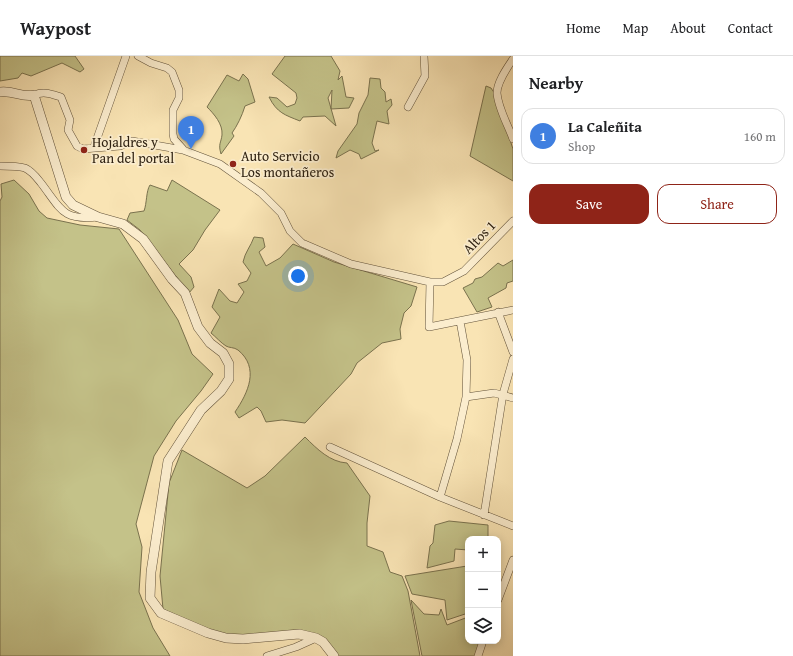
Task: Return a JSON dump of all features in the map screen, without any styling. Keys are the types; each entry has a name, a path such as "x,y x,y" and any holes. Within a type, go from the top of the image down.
{"street":[{"path":"94,147 126,56"},
{"path":"138,56 150,63 167,68 172,72 179,90 178,98 173,110 173,134 177,143 183,150"},
{"path":"408,107 425,76 424,56"},
{"path":"513,59 506,69 497,92 513,139"},
{"path":"0,92 16,93 26,97 41,92 60,97 70,120 68,130 73,142 83,149 120,146 132,141 183,150 220,164 260,193 281,213 290,231 302,244 351,264 430,282 429,326 513,310"},
{"path":"34,95 66,197 73,205 98,217 123,224 143,239 172,279 185,293 198,327 210,343 223,353 229,364 228,379 221,391 201,410 168,461 151,572 150,598 161,613 194,628 226,638 243,639 299,634 316,638 327,646 334,656"},
{"path":"0,166 25,168 35,176 60,209 68,216 80,219 98,217"},
{"name":"Altos 1","path":"430,282 443,282 464,271 513,221"},
{"path":"498,312 513,352"},
{"path":"440,497 457,439 466,397 467,360 460,321"},
{"path":"484,515 503,394 513,359"},
{"path":"466,397 481,393 503,394 513,398"},
{"path":"330,447 440,497 513,526"},
{"path":"501,592 513,560"},
{"path":"267,656 296,648 316,638"},
{"path":"478,656 482,644"}],"shaded area":[{"path":"0,56 75,56 84,69 80,72 62,63 31,76 22,73 18,78 0,81"},
{"path":"285,56 331,56 340,71 338,80 342,76 346,97 354,98 349,108 331,109 336,126 325,116 303,117 300,121 286,115 275,107 269,97 277,98 287,107 295,104 297,98 296,93 272,74","holes":["332,90 331,109 328,98"]},
{"path":"243,74 248,79 255,102 245,106 232,133 234,136 221,154 220,146 222,131 220,123 207,107 227,75 239,81"},
{"path":"370,78 380,79 381,88 385,92 386,102 391,99 392,105 387,111 389,124 377,121 372,143 375,151 379,150 361,159 359,154 350,150 336,158 338,151 357,124 359,113 368,95"},
{"path":"486,86 491,88 495,94 513,149 513,181 470,156"},
{"path":"14,180 29,194 39,211 47,218 80,225 119,229 178,320 192,354 213,374 176,421 154,456 136,524 142,547 139,592 153,628 170,656 0,656 0,201 2,197 1,184"},
{"path":"172,180 220,210 205,230 193,250 179,264 191,277 194,287 189,293 140,230 127,220 130,213 144,211 150,185 167,191"},
{"path":"254,237 263,238 265,247 259,252 266,266 280,258 293,244 334,262 417,287 411,306 404,313 400,329 401,339 382,343 357,363 351,374 305,423 282,420 266,422 261,411 257,407 239,418 235,412 244,397 250,381 249,365 245,357 238,350 226,346 211,333 220,317 212,307 219,289 230,301 237,303 244,292 238,284 247,281 251,273 243,262"},
{"path":"513,260 513,281 507,283 506,288 488,298 492,307 477,312 463,288 473,283 475,279 482,277 498,263 503,266"},
{"path":"305,437 329,457 347,463 370,496 367,523 367,546 383,552 390,572 402,576 408,591 420,656 337,656 299,631 229,636 211,631 163,609 160,576 169,483 182,450 247,488 265,476"},
{"path":"449,521 488,525 488,536 465,536 465,550 455,549 454,561 427,568 430,546 433,543 435,525"},
{"path":"465,566 465,614 447,620 445,600 412,594 405,576"},
{"path":"411,600 424,614 439,615 441,609 447,625 465,618 465,644 479,644 475,656 422,656"}],"place":[{"name":"La Caleñita","path":"191,149"},
{"name":"Hojaldres y Pan del portal","path":"84,150"},
{"name":"Auto Servicio Los montañeros","path":"233,164"}]}
